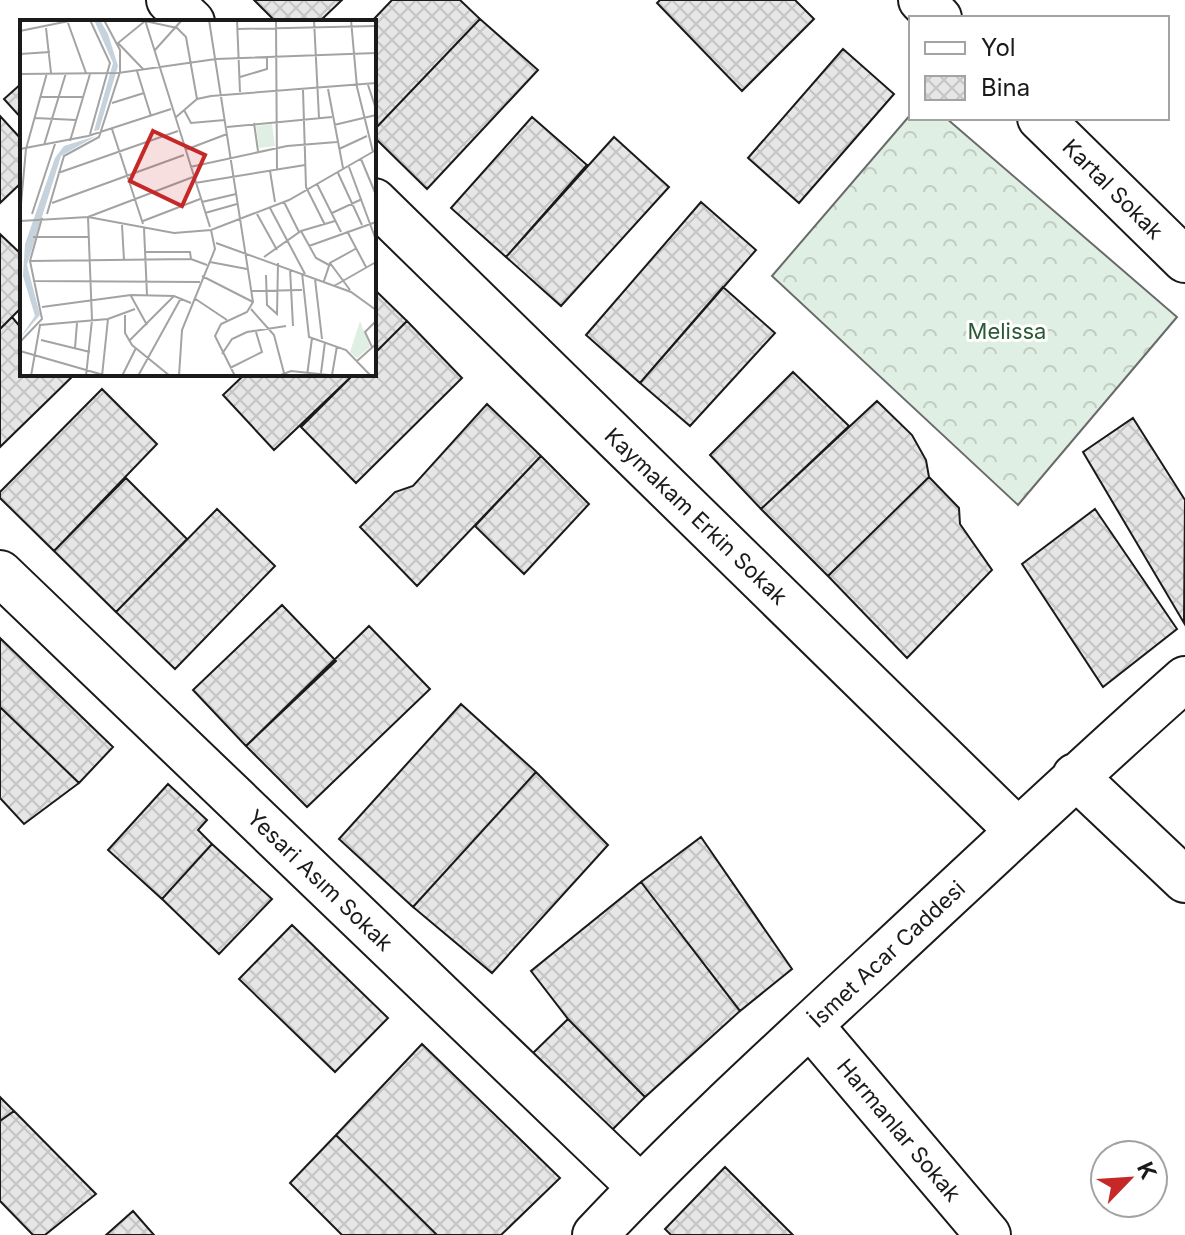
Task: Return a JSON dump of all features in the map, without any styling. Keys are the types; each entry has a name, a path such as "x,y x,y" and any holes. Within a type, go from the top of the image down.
{"street":[{"path":"169,0 190,20"},
{"path":"921,0 937,16"},
{"name":"Kartal Sokak","path":"1042,120 1185,260"},
{"name":"Kaymakam Erkin Sokak","path":"376,203 1018,831"},
{"name":"Yesari Asım Sokak","path":"0,573 640,1187"},
{"name":"İsmet Acar Caddesi","path":"595,1235 640,1187 810,1025 1075,776 1185,679"},
{"path":"1075,776 1185,880"},
{"name":"Harmanlar Sokak","path":"810,1025 988,1235"}],"green space":[{"name":"Melissa","path":"909,116 909,120 948,120 1177,317 1018,505 772,276"}],"building":[{"path":"254,0 342,0 321,20 274,20"},
{"path":"392,0 460,0 480,19 376,128 376,20 373,20"},
{"path":"660,0 795,0 814,19 742,91 657,3"},
{"path":"480,19 538,70 427,189 376,139 376,128"},
{"path":"843,49 894,94 799,203 748,158"},
{"path":"20,85 20,117 4,99"},
{"path":"0,116 20,138 20,184 0,203"},
{"path":"532,117 587,165 506,257 451,208"},
{"path":"614,137 669,187 561,306 506,257"},
{"path":"701,202 756,250 640,383 586,335"},
{"path":"0,234 20,253 20,309 0,329"},
{"path":"723,287 775,333 690,426 640,383"},
{"path":"376,291 407,321 376,352"},
{"path":"12,317 20,327 20,376 73,376 0,447 0,329"},
{"path":"407,321 462,378 356,483 301,427 352,376 376,376 376,352"},
{"path":"793,372 849,426 761,509 710,455"},
{"path":"243,376 352,376 274,450 223,395"},
{"path":"102,389 157,444 54,551 0,498 0,492"},
{"path":"877,401 912,435 926,460 929,477 828,576 761,509"},
{"path":"487,404 541,456 417,586 360,527 395,492 413,486"},
{"path":"1133,418 1185,500 1184,623 1083,452"},
{"path":"541,456 589,504 524,574 475,526"},
{"path":"929,477 959,508 960,524 992,570 907,658 828,576"},
{"path":"126,478 187,539 116,612 54,551"},
{"path":"217,509 275,566 175,669 116,612"},
{"path":"1095,509 1177,629 1103,687 1022,564"},
{"path":"282,605 336,661 246,746 193,690"},
{"path":"369,626 430,689 307,807 246,746"},
{"path":"0,638 113,747 79,783 0,707"},
{"path":"461,704 536,772 413,907 339,839"},
{"path":"0,707 79,783 24,824 0,798"},
{"path":"536,772 608,845 492,973 413,907"},
{"path":"168,784 207,820 198,830 212,844 162,899 108,850"},
{"path":"701,837 792,969 740,1011 641,882"},
{"path":"212,844 272,899 219,954 162,899"},
{"path":"641,882 740,1011 645,1097 568,1019 531,971"},
{"path":"292,925 388,1018 335,1072 239,979"},
{"path":"568,1019 645,1097 610,1132 532,1054"},
{"path":"422,1044 560,1178 501,1235 437,1235 336,1135"},
{"path":"0,1097 14,1111 0,1121"},
{"path":"14,1111 96,1194 45,1235 33,1235 0,1201 0,1121"},
{"path":"336,1135 437,1235 342,1235 290,1183"},
{"path":"725,1167 793,1235 671,1235 665,1229"},
{"path":"133,1211 154,1235 106,1235"}]}
